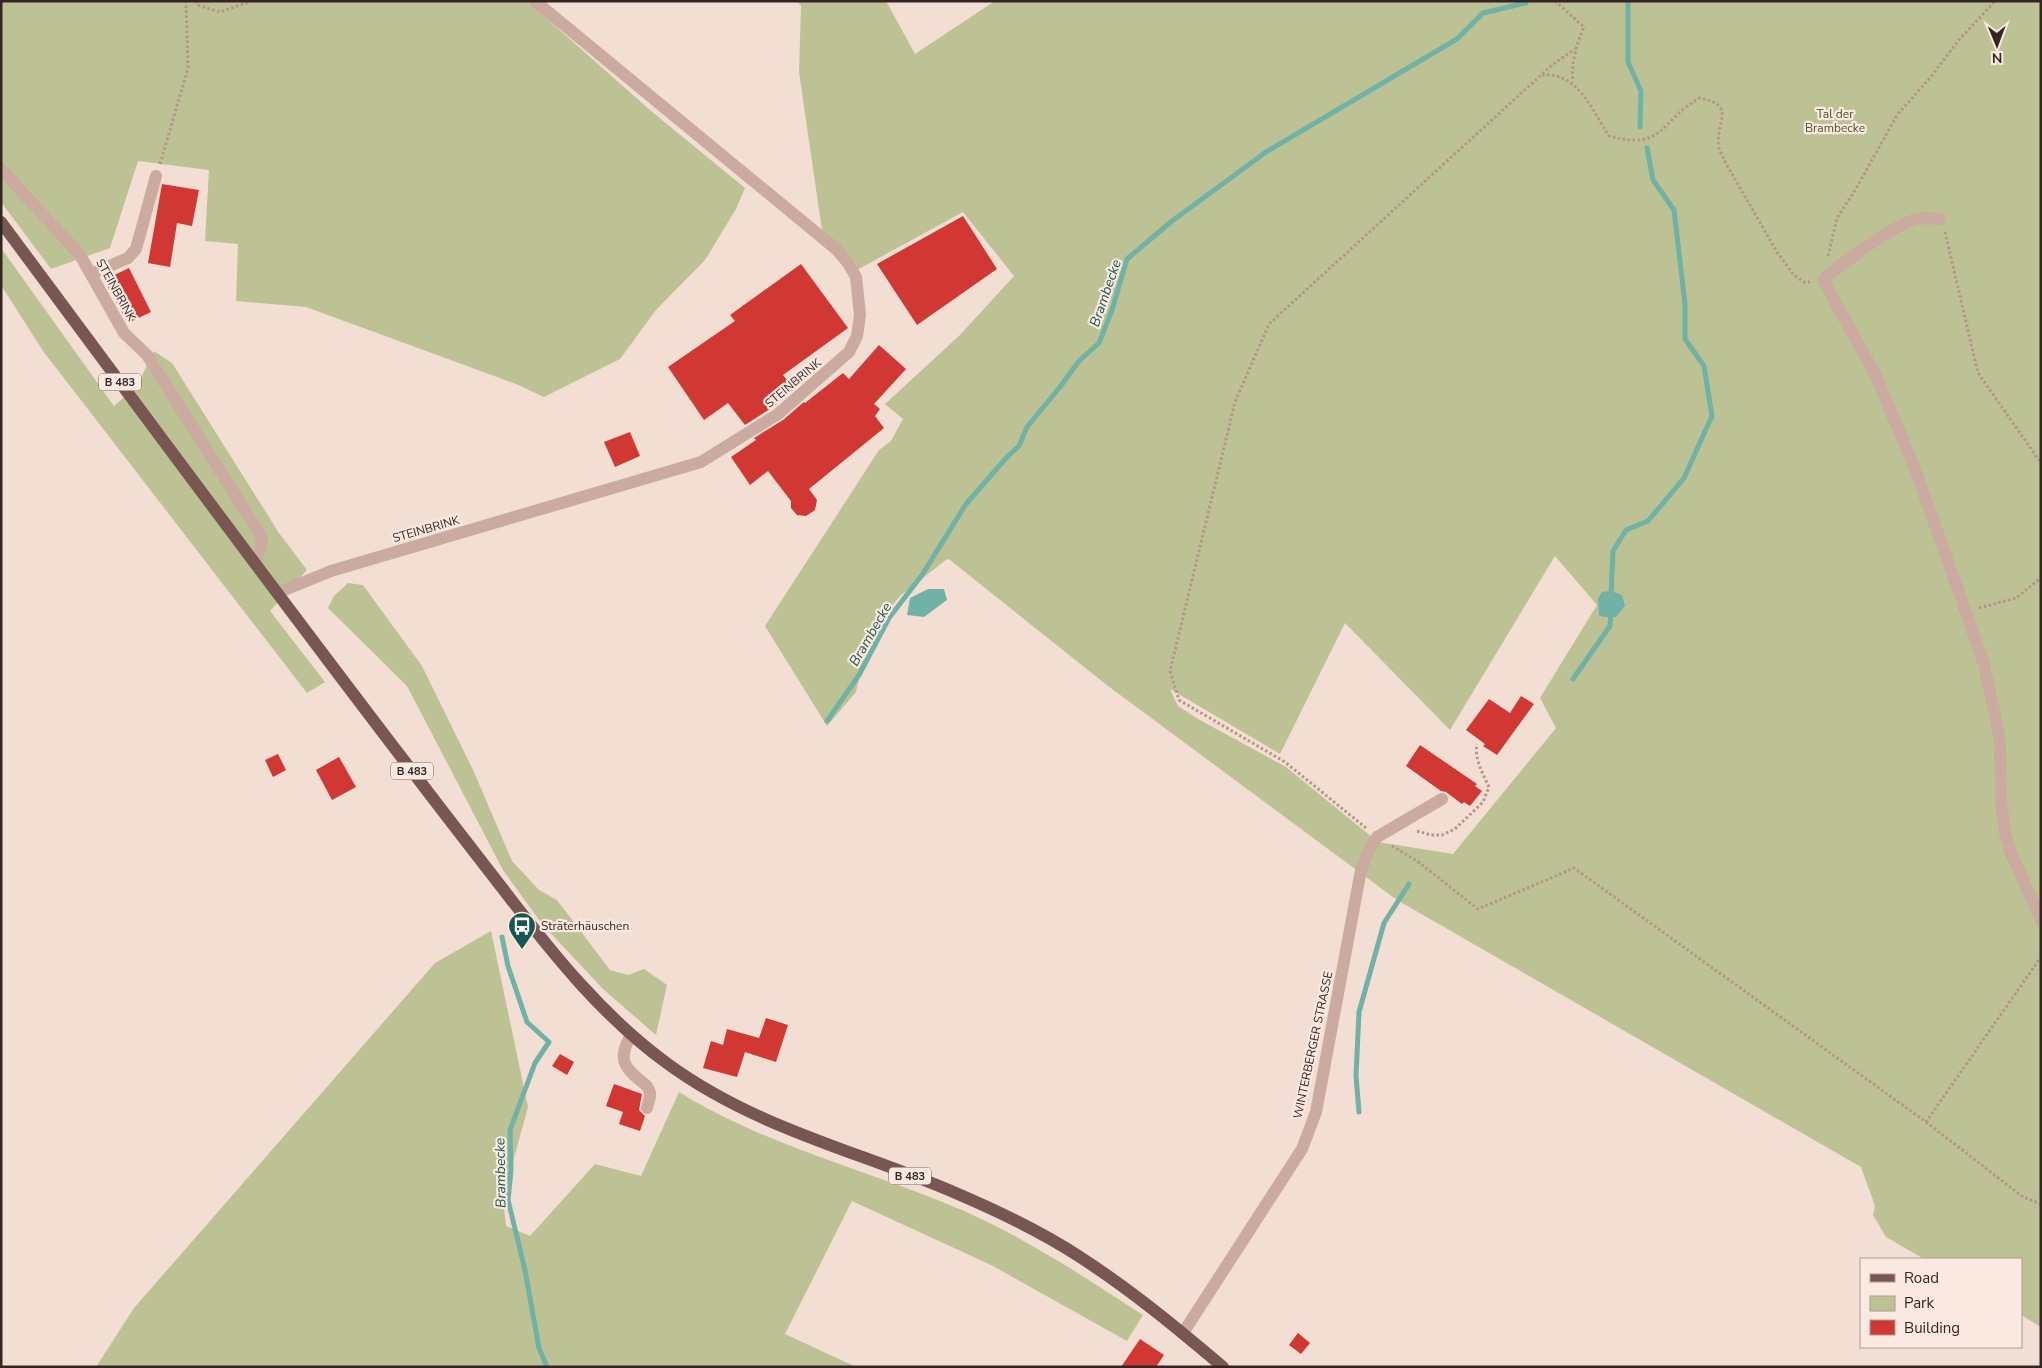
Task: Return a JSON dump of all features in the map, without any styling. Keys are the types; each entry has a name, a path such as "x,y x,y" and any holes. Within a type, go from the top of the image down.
{"main road":[{"name":"B 483","path":"1,222 278,593 550,950 631,1035 704,1088 779,1127 954,1192 1051,1239 1089,1263 1145,1303 1224,1367"}],"street":[{"name":"STEINBRINK","path":"278,593 331,571 701,462 778,414 849,352 857,336 860,315 860,293 856,277 848,263 836,249 534,1"},
{"name":"STEINBRINK","path":"1,169 80,255 124,333 147,355 261,536 262,544 255,562"},
{"path":"91,274 128,258 136,249 156,176"},
{"path":"1940,219 1920,218 1905,222 1823,280 1876,376 1915,469 1966,612 1984,665 1999,732 2002,818 2005,833 2011,853 2041,920"},
{"path":"1377,837 1442,799"},
{"name":"WINTERBERGER STRASSE","path":"1183,1333 1302,1149 1316,1112 1361,870 1367,854 1377,837"},
{"path":"631,1035 624,1048 623,1061 632,1075 648,1086 651,1094 647,1108"}],"path":[{"path":"156,176 188,68 186,1"},
{"path":"196,1 197,5 220,12 252,1"},
{"path":"1556,1 1584,27 1575,49 1572,70 1573,83"},
{"path":"1541,75 1551,74 1573,83 1588,102 1609,136 1627,141 1642,141 1653,137 1684,107 1699,98 1713,101 1720,106 1723,118 1719,148 1769,239 1793,274 1804,282 1815,283 1823,280 1837,218 1857,187 1897,115 1930,78 1958,41 1995,1"},
{"path":"1575,49 1541,75 1269,324 1236,402 1170,671 1179,700 1285,762 1377,837 1417,861 1478,909 1574,868 1926,1122 2022,1197 2041,1204"},
{"path":"1940,219 1947,238 1978,372 2041,463"},
{"path":"1966,612 2016,598 2041,578"},
{"path":"1397,825 1431,835 1442,835 1456,829 1469,818 1483,802 1489,787 1480,766 1476,750 1477,744"},
{"path":"1926,1122 2041,957"}],"green space":[{"path":"1,1 527,1 651,111 745,188 736,209 705,260 656,310 620,359 544,397 516,384 306,307 236,301 238,244 205,241 209,170 138,161 110,248 51,269 1,202"},
{"name":"Tal der Brambecke","path":"797,1 886,1 915,54 995,1 2041,1 2041,1327 2022,1316 2022,1258 1922,1258 1886,1237 1873,1215 1875,1206 1861,1167 1397,900 1108,686 950,560 947,559 900,596 870,632 856,692 827,726 765,626 879,450 891,441 903,419 885,404 960,335 1014,276 963,212 857,270 824,244 799,72 801,6","holes":["1555,556 1597,605 1540,698 1556,728 1453,854 1378,842 1286,767 1178,706 1170,689 1280,754 1345,623 1450,730"]},
{"path":"1,248 114,406 137,386 154,351 172,363 279,533 307,570 270,611 325,682 307,693 43,351 1,285"},
{"path":"348,583 363,585 422,666 474,772 512,861 539,890 557,900 610,970 628,975 644,969 667,985 656,1035 603,989 542,924 503,870 407,686 328,608 334,596"},
{"path":"491,931 528,1107 503,1198 506,1226 530,1236 595,1164 641,1176 679,1092 743,1126 809,1153 945,1203 1022,1240 1143,1315 1127,1341 991,1265 852,1201 785,1334 856,1367 96,1367 134,1308 435,963"}],"water":[{"path":"928,589 944,589 947,600 924,617 907,615 910,598"},
{"path":"1611,591 1622,595 1625,606 1616,617 1603,617 1599,615 1598,598 1602,592"}],"building":[{"path":"162,184 199,190 192,226 177,223 170,267 148,263"},
{"path":"963,216 997,269 917,325 877,264"},
{"path":"801,264 848,328 783,375 794,389 773,407 745,425 728,403 704,420 668,367 735,321 730,315"},
{"path":"129,268 151,312 128,323 104,280"},
{"path":"879,345 906,369 874,404 880,409 875,416 884,428 809,489 817,500 815,510 806,516 797,515 791,508 791,501 768,471 750,485 731,457 756,440 754,438 783,420 843,373 849,379"},
{"path":"630,432 640,456 615,467 604,442"},
{"path":"1521,696 1534,704 1497,755 1483,746 1485,744 1466,730 1489,699 1510,713"},
{"path":"1420,745 1477,784 1475,786 1482,791 1470,806 1464,802 1462,804 1446,792 1441,791 1406,766"},
{"path":"278,754 286,770 273,777 265,760"},
{"path":"339,757 356,787 332,800 316,770"},
{"path":"766,1018 788,1025 776,1062 745,1052 737,1077 703,1068 711,1041 723,1045 727,1029 759,1038"},
{"path":"560,1054 574,1062 567,1075 552,1066"},
{"path":"614,1084 642,1094 639,1110 645,1116 640,1131 619,1124 623,1112 606,1106"},
{"path":"1298,1333 1310,1343 1301,1354 1289,1345"},
{"path":"1140,1339 1164,1355 1156,1367 1121,1367"}],"waterway":[{"path":"1628,1 1628,62 1641,91 1640,127"},
{"name":"Brambecke","path":"827,721 859,675 889,618 922,575 966,504 1019,446 1027,427 1079,361 1099,343 1112,310 1127,259 1172,221 1266,152 1457,39 1483,13 1526,3"},
{"path":"1611,596 1613,551 1626,530 1648,521 1684,478 1712,416 1704,366 1685,339 1685,304 1674,210 1653,180 1647,148"},
{"path":"1573,679 1610,626 1611,612"},
{"path":"1359,1112 1356,1076 1359,1012 1384,923 1409,884"},
{"name":"Brambecke","path":"502,937 508,966 527,1022 549,1042 535,1063 510,1130 511,1170 508,1200 525,1270 539,1348 547,1367"}],"place":[{"name":"Sträterhäuschen","path":"522,950"}]}
